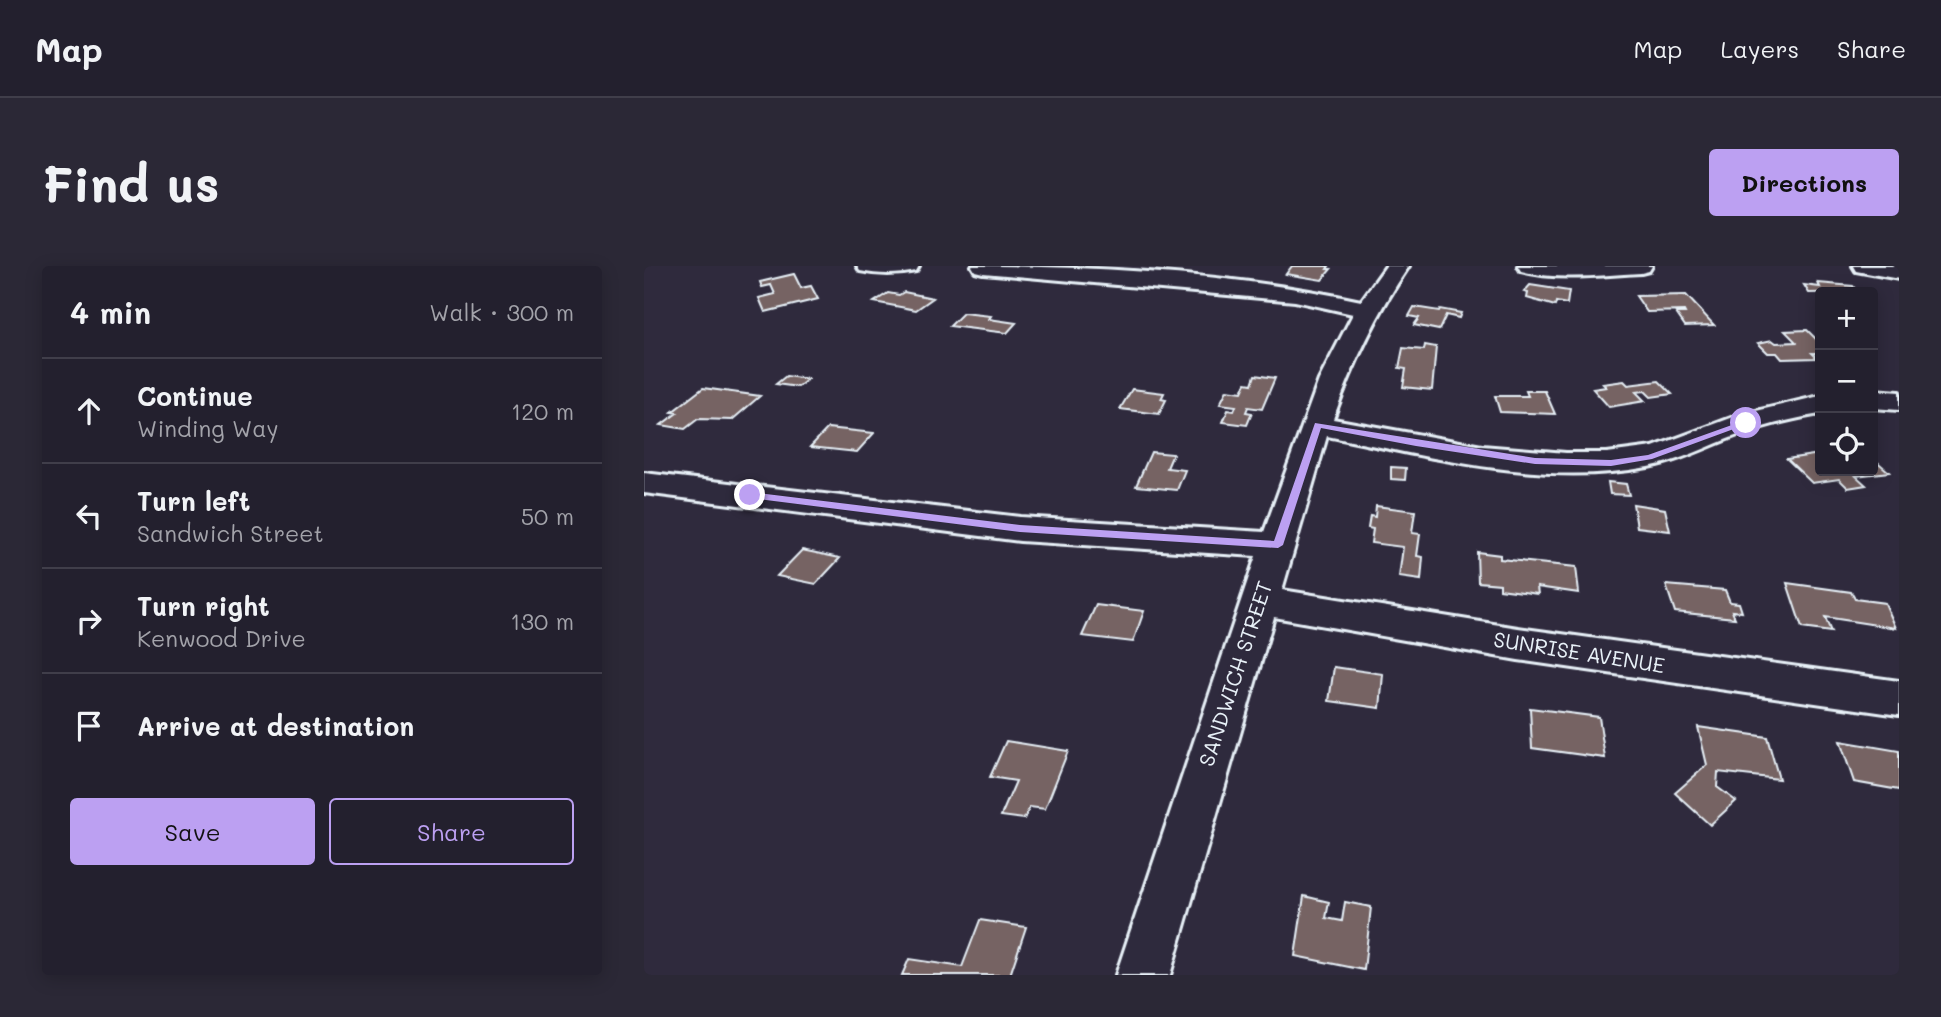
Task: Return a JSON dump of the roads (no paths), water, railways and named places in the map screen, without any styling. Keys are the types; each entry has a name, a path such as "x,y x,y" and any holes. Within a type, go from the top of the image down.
{"street":[{"path":"868,266 908,266"},
{"path":"983,266 1222,286 1295,295 1367,310"},
{"name":"SANDWICH STREET","path":"1143,975 1198,792 1318,425 1341,365 1367,310 1398,266"},
{"path":"1528,266 1570,270 1641,266"},
{"path":"1864,266 1899,272"},
{"path":"1878,399 1899,401"},
{"path":"1318,425 1429,446 1523,459 1611,463 1649,457 1746,423 1815,406"},
{"path":"644,483 1020,528 1278,545"},
{"name":"SUNRISE AVENUE","path":"1260,601 1518,644 1899,698"}]}
